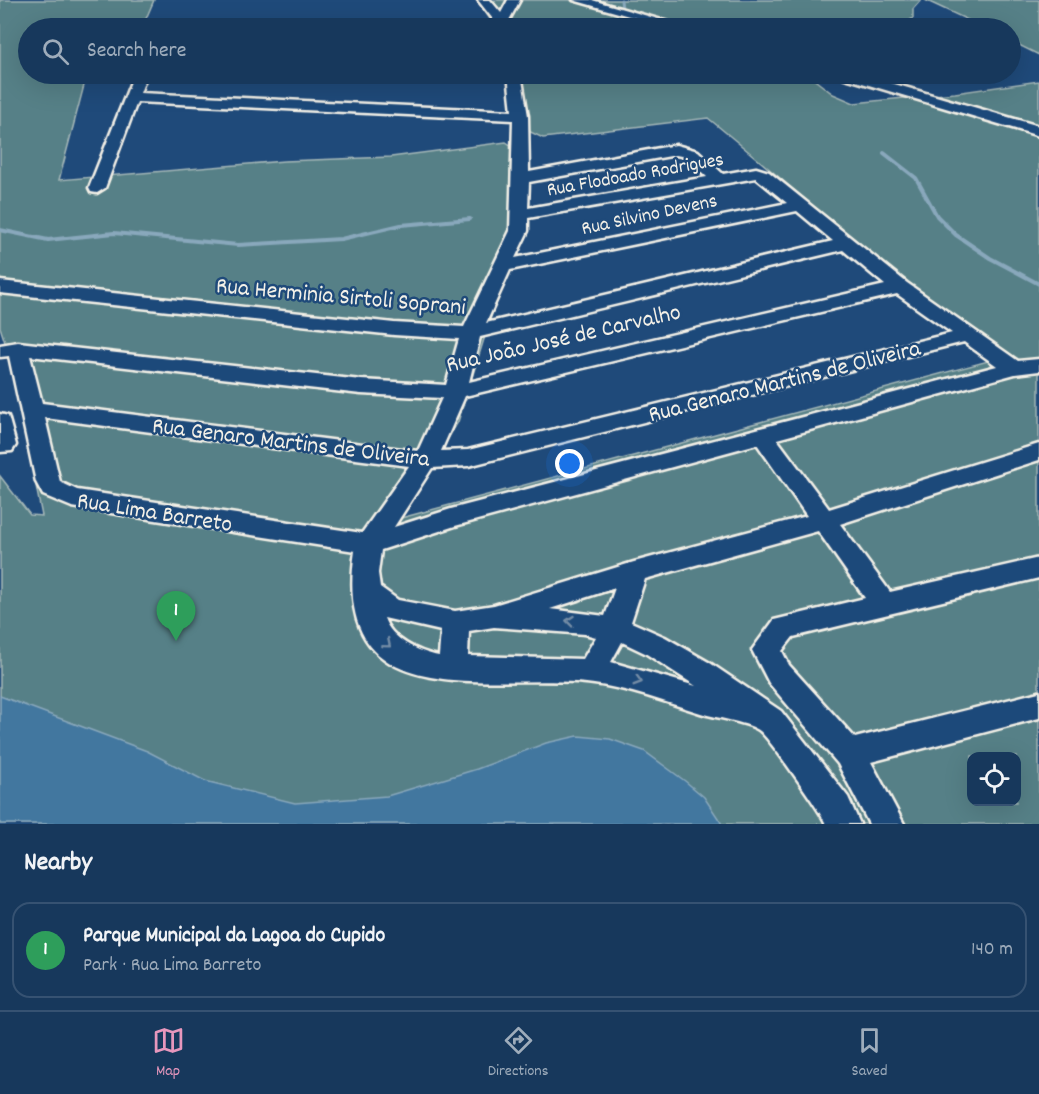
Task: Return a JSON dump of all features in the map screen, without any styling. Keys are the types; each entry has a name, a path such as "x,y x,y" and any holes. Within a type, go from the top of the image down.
{"street":[{"path":"484,0 498,18"},
{"path":"507,18 514,0"},
{"path":"579,0 646,18"},
{"path":"97,188 136,84"},
{"path":"516,84 523,154 519,179 521,214 519,231 471,333 451,406 424,460 369,544 364,573 370,620 379,638 414,661 437,668 591,671 612,674 770,720"},
{"path":"881,84 1039,131"},
{"path":"130,97 521,116"},
{"path":"519,179 676,150 692,154 722,180"},
{"name":"Rua Flodoado Rodrigues","path":"521,214 756,173 767,176 803,205"},
{"path":"803,205 900,287 1014,368"},
{"name":"Rua Silvino Devens","path":"504,266 803,205"},
{"name":"Rua Herminia Sirtoli Soprani","path":"0,287 394,329 471,333 848,243"},
{"name":"Rua João José de Carvalho","path":"9,349 361,387 454,392 900,287"},
{"name":"Rua Genaro Martins de Oliveira","path":"30,409 424,460 468,458 969,335"},
{"name":"Rua Lima Barreto","path":"9,349 30,409 48,482 59,494 72,498 369,544"},
{"path":"369,544 451,518 1014,368 1039,365"},
{"path":"0,421 4,445"},
{"path":"763,436 822,521 884,603"},
{"path":"367,592 390,609 455,622 494,616 634,572 822,521 1039,452"},
{"path":"887,824 849,754 779,674 766,650 784,628 1039,568"},
{"path":"591,671 615,629 634,572"},
{"path":"494,616 574,622 615,629 673,656 770,720 836,808 843,824"},
{"path":"453,669 455,622"},
{"path":"849,754 1039,705"}],"green space":[{"path":"0,0 154,0 146,18 18,18 18,84 84,84 59,180 284,161 391,157 506,142 525,155 501,285 458,422 401,518 996,359 708,118 543,138 520,127 512,84 820,84 833,94 854,103 955,93 1039,81 1039,824 0,824 0,476 30,515 42,516 11,361 0,327"},
{"path":"477,0 921,0 913,9 913,18 489,18"},
{"path":"925,0 1039,0 1039,55 1021,46 1021,18 964,18"}],"water":[{"path":"0,696 147,751 205,781 295,803 387,796 477,769 546,743 578,736 610,739 644,751 685,781 704,797 722,824 0,824"}],"waterway":[{"path":"621,0 622,9 635,18"},
{"path":"884,153 916,178 937,216 956,235 990,258 1039,284"},
{"path":"0,230 48,240 114,233 238,245 341,239 401,225 470,219"}],"place":[{"name":"Parque Municipal da Lagoa do Cupido","path":"176,641"}]}
